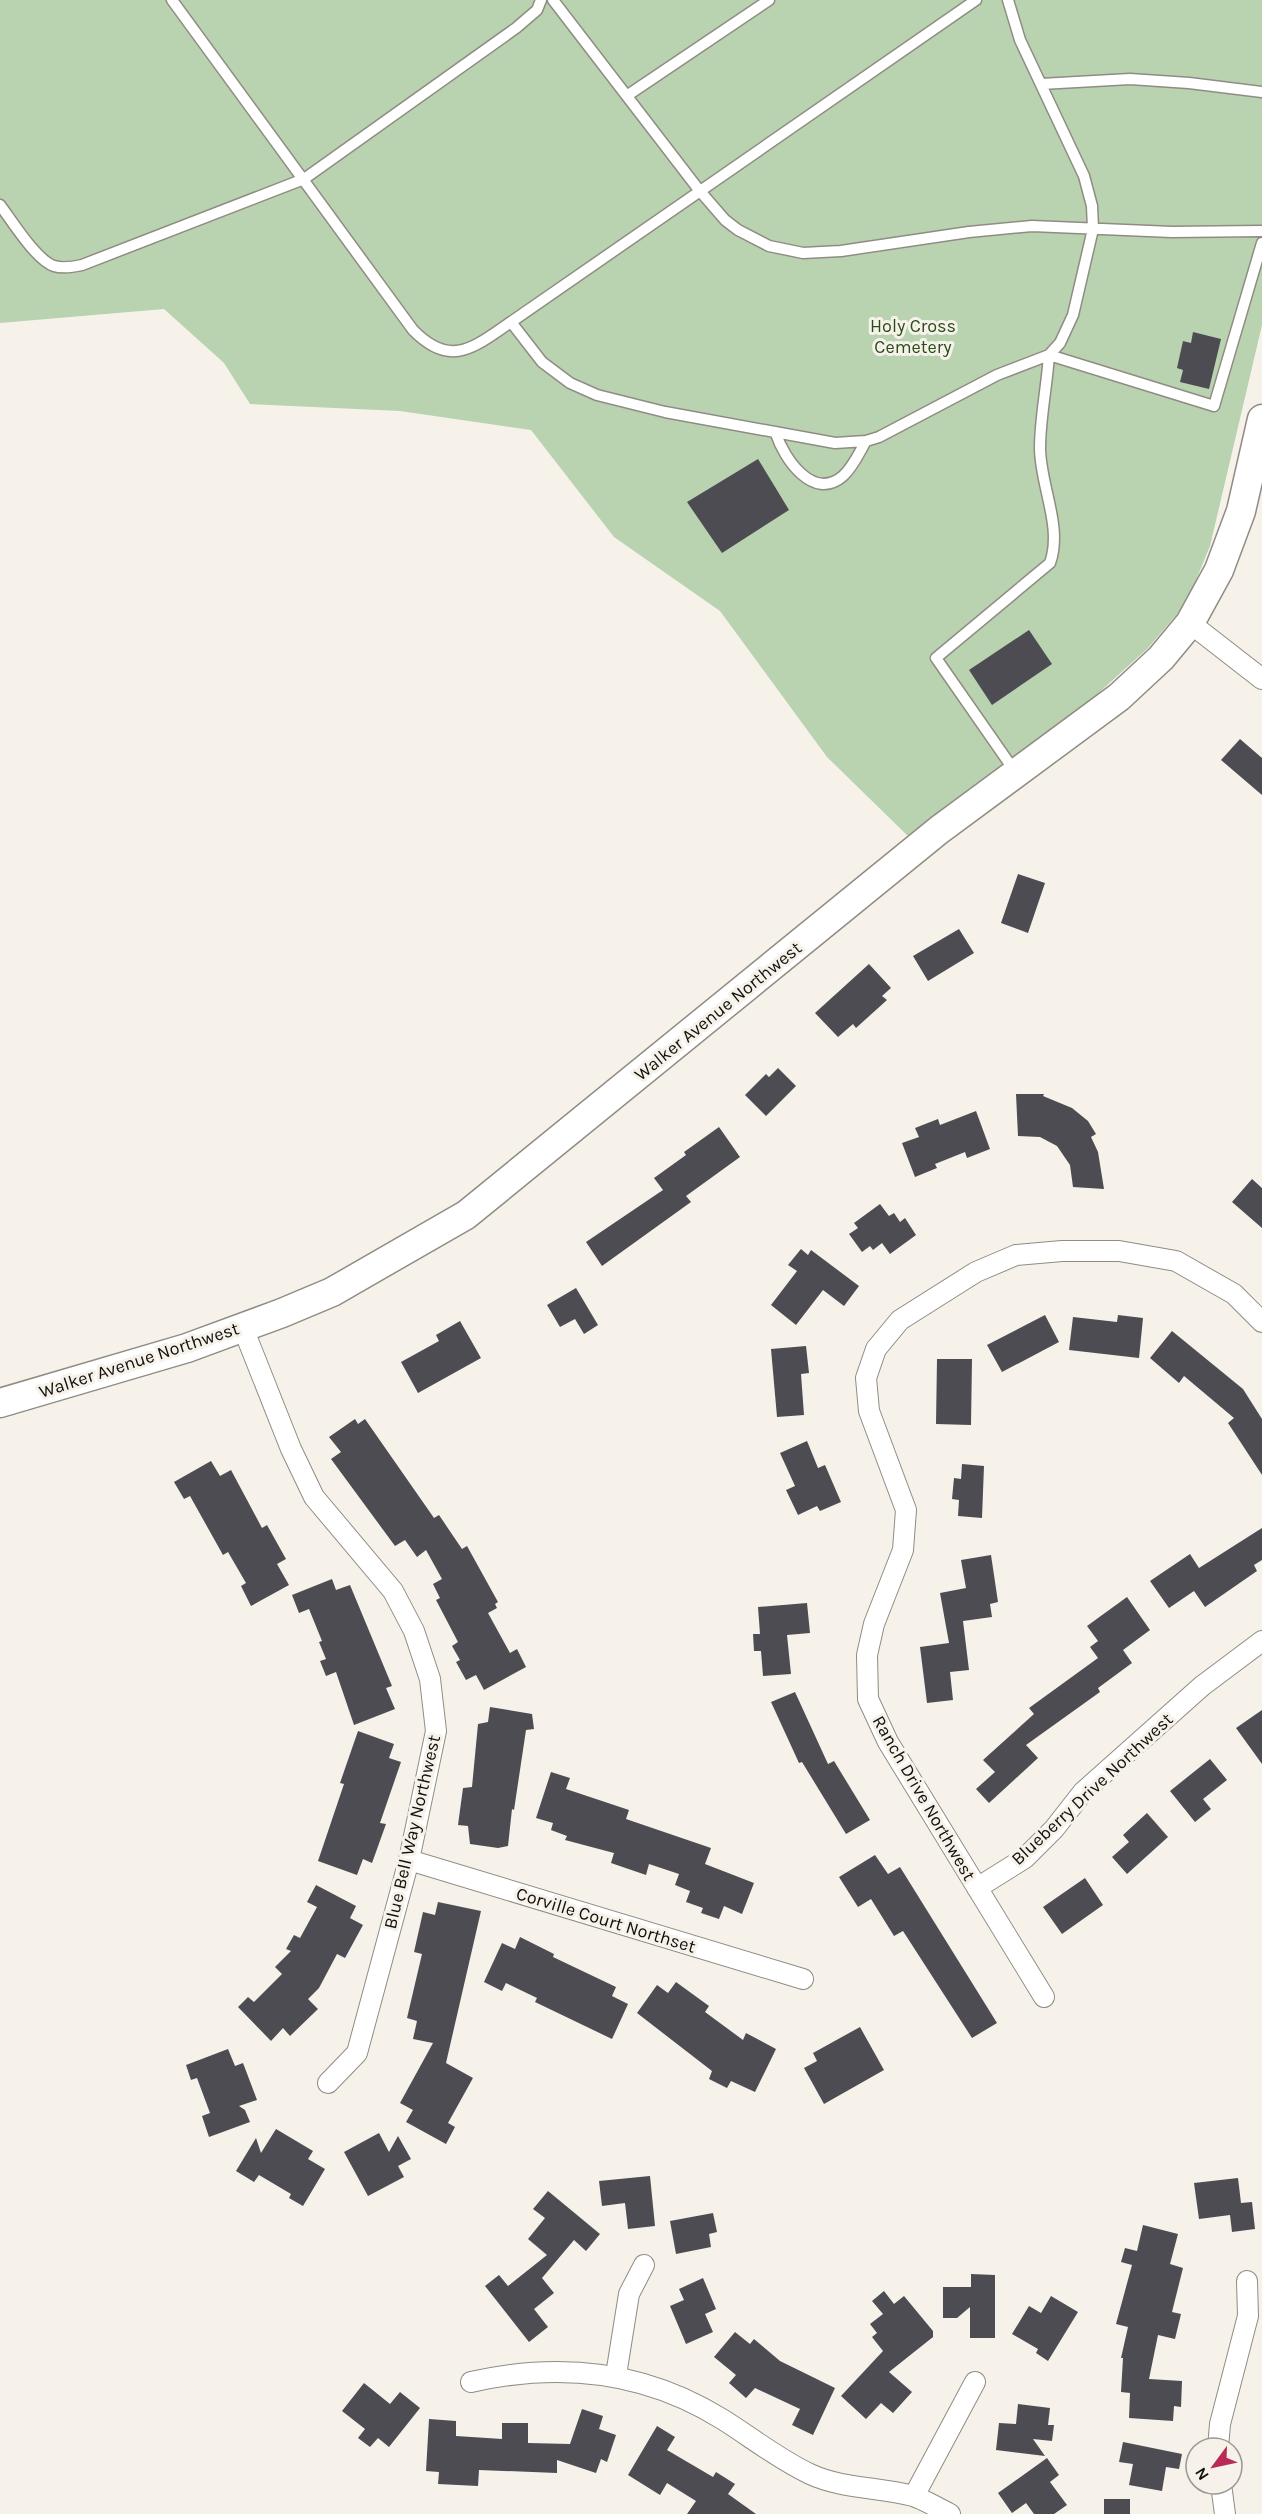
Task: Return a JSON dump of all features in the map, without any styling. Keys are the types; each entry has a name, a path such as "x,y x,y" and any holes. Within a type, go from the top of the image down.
{"main road":[{"name":"Walker Avenue Northwest","path":"0,1403 188,1348 243,1328 332,1292 465,1215 939,830 1119,697 1161,658 1190,623 1219,570 1241,511 1262,419"}],"street":[{"path":"1190,623 1262,679"},
{"name":"Ranch Drive Northwest","path":"1044,1997 888,1742 868,1699 867,1655 874,1624 903,1550 906,1510 869,1411 866,1378 876,1350 900,1320 976,1272 1016,1255 1062,1251 1119,1251 1176,1262 1234,1294 1262,1322"},
{"name":"Blue Bell Way Northwest","path":"243,1328 291,1449 314,1497 393,1591 414,1631 430,1679 436,1731 409,1860 357,2053 327,2083"},
{"name":"Blueberry Drive Northwest","path":"977,1888 1024,1858 1054,1829 1083,1792 1202,1686 1262,1641"},
{"name":"Corville Court Northset","path":"409,1860 803,1979"},
{"path":"615,2375 629,2294 644,2265"},
{"path":"1219,2436 1220,2424 1248,2316 1247,2281"},
{"path":"471,2382 513,2372 615,2375 682,2397 812,2475 848,2485 914,2496 950,2514"},
{"path":"914,2496 975,2382"},
{"path":"1223,2496 1225,2514"}],"lane":[{"path":"172,0 423,340 444,351 456,353 472,347 511,322 976,0"},
{"path":"0,205 42,258 52,266 70,268 304,179 529,18 541,0"},
{"path":"553,0 628,94 699,190 738,230 769,246 803,253 841,250 1004,227 1262,231"},
{"path":"628,94 769,0"},
{"path":"511,322 542,362 582,390 665,412 776,434 836,443 866,441 895,429 997,375 1049,355 1060,343 1067,330 1093,229 1092,206 1084,176 1020,40 1008,0"},
{"path":"1041,84 1130,79 1189,83 1262,92"},
{"path":"1049,355 1214,406 1262,243"},
{"path":"1016,774 936,658 1050,563 1055,541 1043,481 1040,448 1049,355"},
{"path":"776,434 782,451 795,469 819,482 829,483 845,475 866,441"}],"green space":[{"name":"Holy Cross Cemetery","path":"0,0 1262,0 1262,325 1210,546 1187,602 1148,648 1061,727 909,837 827,757 720,611 614,537 531,430 400,411 250,404 224,363 164,309 0,323"}],"building":[{"path":"1193,332 1221,339 1209,389 1180,382 1183,370 1177,368 1183,341 1191,343"},
{"path":"758,459 789,510 722,553 687,502"},
{"path":"1029,630 1052,664 992,705 969,670"},
{"path":"1240,739 1262,758 1262,795 1221,760"},
{"path":"1018,874 1045,883 1028,933 1001,923"},
{"path":"959,929 974,953 928,981 913,956"},
{"path":"869,964 891,988 882,996 887,1000 856,1028 853,1024 838,1037 815,1013"},
{"path":"778,1068 796,1086 766,1116 745,1095 766,1074 769,1077"},
{"path":"1016,1094 1044,1094 1043,1096 1072,1108 1088,1121 1096,1134 1091,1137 1098,1152 1104,1189 1073,1187 1070,1165 1057,1146 1040,1137 1018,1136"},
{"path":"976,1111 990,1149 967,1158 965,1152 935,1164 937,1168 915,1177 902,1143 919,1137 915,1128 938,1119 940,1125"},
{"path":"719,1127 740,1157 686,1196 691,1202 602,1266 586,1242 663,1190 654,1178 686,1155 684,1152"},
{"path":"1252,1179 1262,1188 1262,1228 1232,1202"},
{"path":"880,1204 889,1216 894,1213 900,1222 905,1218 916,1235 890,1254 882,1243 873,1250 870,1246 862,1252 849,1234 858,1228 854,1223"},
{"path":"801,1249 808,1255 811,1250 859,1286 844,1306 823,1290 796,1325 771,1305 797,1271 788,1265"},
{"path":"576,1288 598,1325 584,1334 575,1319 560,1327 547,1305"},
{"path":"1045,1315 1059,1342 1002,1372 987,1345"},
{"path":"1118,1315 1143,1318 1139,1358 1069,1350 1073,1317 1117,1322"},
{"path":"460,1321 481,1358 418,1393 401,1362 439,1341 436,1335"},
{"path":"1172,1331 1243,1389 1262,1419 1262,1475 1228,1423 1234,1418 1184,1376 1179,1383 1150,1358"},
{"path":"806,1346 809,1373 801,1374 804,1415 777,1417 771,1349"},
{"path":"937,1359 972,1359 971,1425 936,1424"},
{"path":"355,1419 358,1424 365,1419 434,1518 439,1515 462,1549 467,1546 498,1602 495,1604 497,1608 488,1613 510,1653 517,1649 526,1667 484,1690 476,1675 466,1680 456,1662 460,1660 452,1646 458,1642 436,1600 440,1598 433,1584 442,1579 426,1550 417,1557 405,1540 395,1546 331,1459 341,1452 329,1437"},
{"path":"807,1441 818,1468 825,1465 841,1502 820,1511 817,1506 798,1515 786,1490 795,1486 780,1453"},
{"path":"211,1461 220,1476 231,1470 262,1528 267,1525 286,1559 277,1564 289,1585 251,1606 241,1586 246,1583 228,1552 223,1555 190,1496 184,1499 174,1482"},
{"path":"962,1464 984,1466 982,1518 958,1516 959,1500 952,1499 954,1478 961,1479"},
{"path":"1262,1528 1262,1560 1254,1565 1257,1571 1205,1607 1194,1591 1169,1608 1150,1581 1190,1554 1199,1568"},
{"path":"991,1555 998,1602 990,1604 992,1617 963,1621 969,1670 950,1672 953,1700 927,1703 920,1647 949,1643 940,1593 966,1588 961,1560"},
{"path":"332,1579 336,1590 350,1585 392,1686 386,1688 395,1709 354,1725 336,1672 326,1676 320,1661 326,1659 319,1642 322,1641 309,1609 299,1613 292,1595"},
{"path":"1127,1597 1150,1630 1123,1650 1132,1663 1098,1688 1100,1692 1026,1745 1038,1758 989,1803 976,1789 995,1772 983,1760 1034,1714 1029,1708 1098,1658 1090,1647 1098,1641 1087,1626"},
{"path":"807,1603 810,1633 787,1635 791,1674 763,1676 761,1651 754,1651 753,1634 760,1634 758,1607"},
{"path":"795,1692 828,1764 834,1761 870,1820 846,1834 802,1762 799,1763 771,1702"},
{"path":"490,1707 532,1714 534,1729 526,1730 508,1846 498,1848 470,1844 468,1826 458,1825 463,1788 472,1787 478,1724 488,1722"},
{"path":"1262,1710 1262,1764 1236,1728"},
{"path":"358,1731 394,1744 389,1758 401,1762 380,1823 386,1824 372,1863 363,1859 357,1875 318,1861 344,1784 340,1783"},
{"path":"1210,1759 1227,1780 1203,1799 1211,1809 1195,1822 1170,1791"},
{"path":"551,1772 570,1778 566,1789 629,1810 626,1819 711,1848 705,1864 754,1883 742,1914 724,1906 719,1919 701,1913 703,1908 686,1902 690,1891 675,1885 679,1874 649,1864 646,1875 611,1863 614,1853 565,1840 567,1836 551,1830 553,1823 536,1818"},
{"path":"1147,1813 1168,1837 1127,1874 1112,1857 1129,1842 1123,1835"},
{"path":"875,1855 888,1874 900,1867 997,2023 972,2038 903,1931 894,1936 871,1899 858,1907 839,1877"},
{"path":"1085,1878 1103,1905 1062,1934 1043,1907"},
{"path":"316,1885 356,1906 350,1918 363,1925 345,1958 337,1954 319,1988 308,1999 318,2009 290,2036 283,2028 271,2041 238,2007 248,1997 254,2002 282,1974 275,1967 291,1951 286,1949 294,1935 300,1938 317,1907 307,1902"},
{"path":"438,1902 481,1911 446,2063 473,2078 448,2123 455,2127 446,2144 406,2122 413,2110 400,2103 433,2043 413,2039 417,2021 407,2018 422,1954 414,1952 423,1912 435,1915"},
{"path":"520,1937 554,1954 553,1957 616,1987 612,1996 628,2004 612,2039 535,2002 537,1998 506,1983 502,1991 484,1982 502,1943 515,1949"},
{"path":"676,1982 709,2006 705,2012 743,2040 746,2033 776,2049 755,2092 731,2081 727,2088 709,2079 712,2071 637,2013 657,1985 668,1993"},
{"path":"860,2027 884,2070 824,2104 804,2068 817,2061 813,2053"},
{"path":"228,2049 235,2066 243,2063 257,2100 239,2106 245,2110 250,2122 209,2137 202,2116 210,2113 197,2078 191,2080 186,2065"},
{"path":"276,2129 313,2151 308,2159 325,2169 303,2206 289,2198 291,2194 259,2175 254,2182 236,2171 256,2138 261,2153"},
{"path":"379,2133 389,2152 398,2136 411,2159 398,2166 404,2177 368,2196 344,2152"},
{"path":"650,2176 655,2226 628,2229 625,2203 602,2206 599,2181"},
{"path":"1238,2178 1241,2203 1252,2202 1255,2229 1232,2232 1230,2215 1199,2219 1194,2183"},
{"path":"548,2191 600,2234 586,2251 574,2240 542,2278 554,2293 534,2309 548,2327 529,2342 485,2286 499,2275 508,2286 547,2255 528,2239 545,2218 533,2209"},
{"path":"713,2213 717,2232 709,2234 711,2247 676,2254 670,2221"},
{"path":"1143,2225 1178,2234 1170,2264 1183,2268 1172,2312 1181,2314 1175,2339 1158,2335 1149,2379 1182,2381 1181,2407 1174,2406 1173,2421 1129,2418 1130,2393 1121,2392 1123,2358 1121,2358 1128,2327 1116,2324 1132,2265 1121,2262 1125,2248 1137,2251"},
{"path":"971,2274 995,2275 995,2338 970,2338 970,2307 957,2318 943,2318 943,2287 971,2287"},
{"path":"703,2278 716,2309 705,2314 713,2332 686,2344 670,2306 684,2300 679,2289"},
{"path":"884,2291 894,2304 904,2296 933,2331 933,2337 889,2372 912,2392 893,2413 881,2403 866,2419 841,2396 883,2351 872,2337 877,2333 870,2324 883,2314 872,2301"},
{"path":"1051,2296 1078,2312 1048,2361 1036,2353 1038,2349 1012,2334 1029,2306 1041,2313"},
{"path":"735,2332 750,2344 754,2339 780,2361 835,2388 813,2435 792,2425 800,2409 755,2388 746,2398 729,2383 736,2375 714,2357"},
{"path":"364,2383 390,2404 400,2392 420,2408 389,2447 378,2438 370,2447 358,2438 365,2429 342,2411"},
{"path":"1018,2404 1050,2408 1048,2425 1054,2425 1052,2441 1033,2439 1045,2456 996,2450 999,2423 1016,2424"},
{"path":"582,2409 603,2416 599,2429 616,2435 607,2462 601,2459 596,2473 557,2460 557,2473 479,2470 478,2486 438,2484 439,2472 426,2471 429,2419 456,2421 456,2436 502,2439 502,2423 528,2423 528,2443 570,2444"},
{"path":"657,2426 675,2437 667,2450 713,2477 716,2472 735,2484 728,2494 756,2514 687,2514 696,2501 667,2483 660,2495 628,2475"},
{"path":"1123,2442 1182,2454 1179,2469 1166,2467 1162,2491 1129,2485 1133,2464 1119,2462"},
{"path":"1047,2458 1059,2475 1050,2482 1067,2505 1054,2514 1034,2514 1026,2503 1012,2513 998,2493"},
{"path":"1104,2499 1130,2499 1130,2514 1104,2514"}]}
